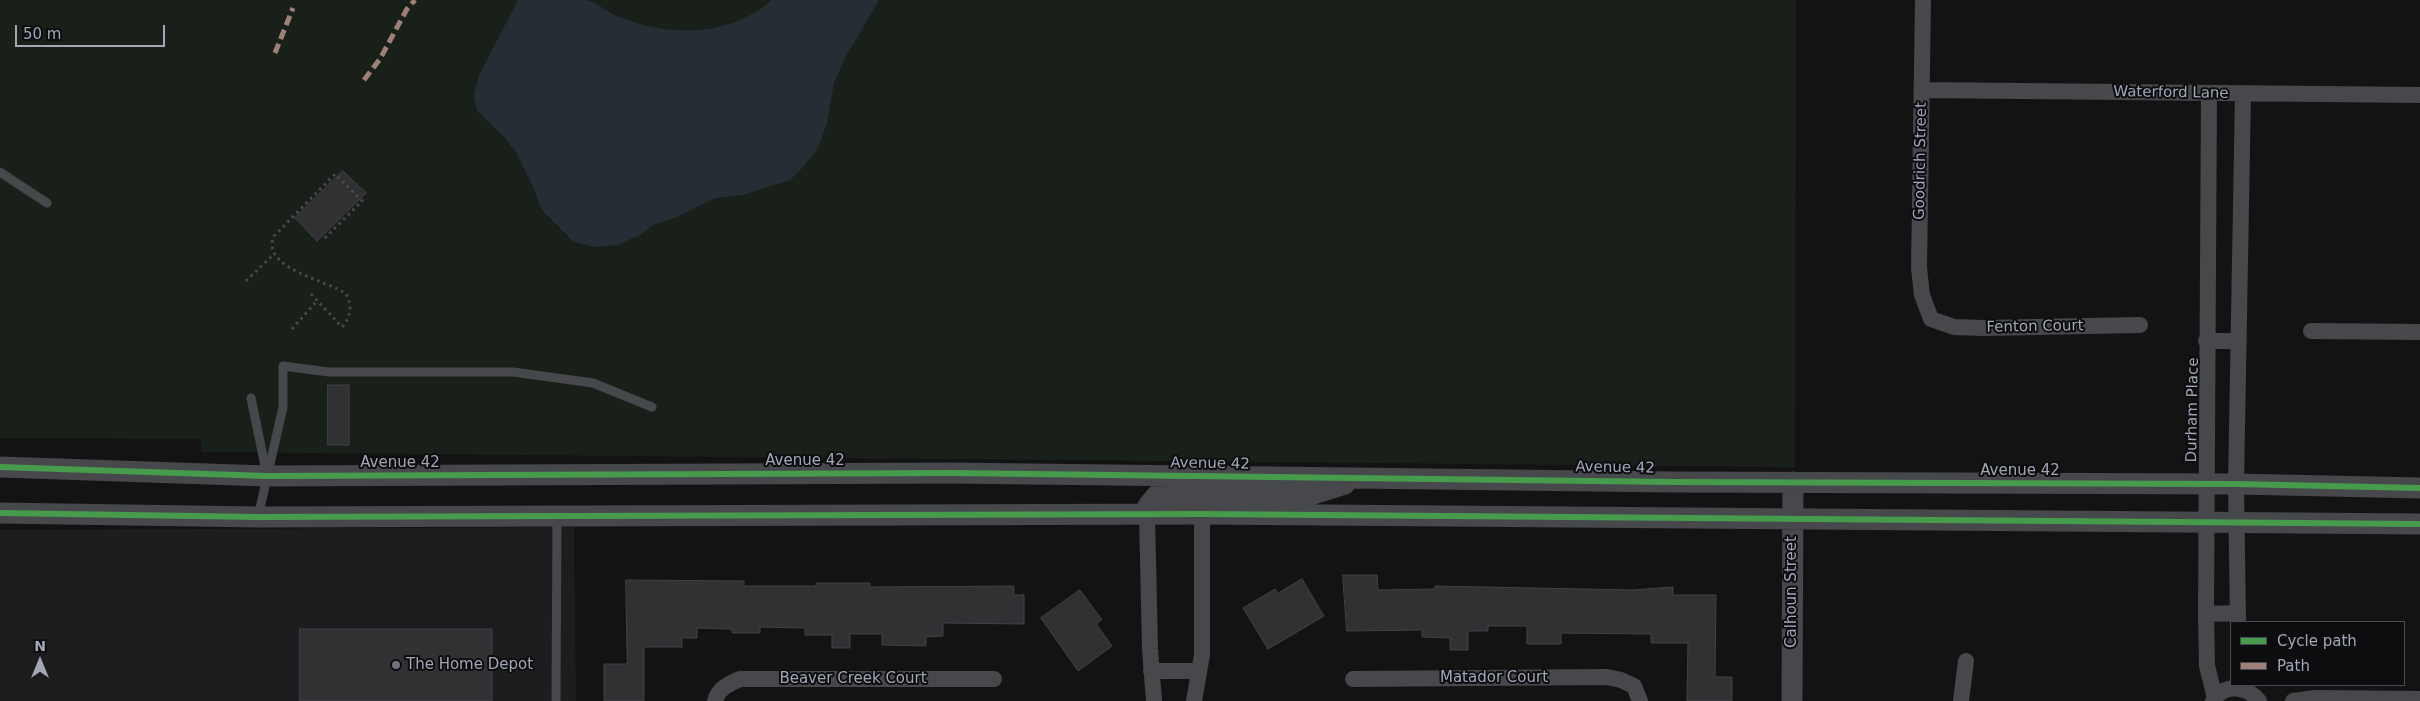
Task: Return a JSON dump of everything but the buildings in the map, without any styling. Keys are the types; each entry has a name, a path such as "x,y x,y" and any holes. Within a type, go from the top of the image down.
{"street":[{"name":"Goodrich Street","path":"1923,0 1919,268 1922,295 1931,319"},
{"name":"Waterford Lane","path":"1922,90 2420,95"},
{"name":"Durham Place","path":"2209,93 2205,523 2207,666 2214,699"},
{"path":"2206,614 2238,618 2236,484 2243,93"},
{"name":"Fenton Court","path":"1931,319 1954,327 1983,328 2140,325"},
{"path":"2311,331 2420,332"},
{"name":"Durham Place","path":"2206,341 2239,341"},
{"name":"Avenue 42","path":"0,467 267,476 951,473 1793,482 2236,484 2420,488"},
{"path":"1154,701 1151,671 1147,516 1148,506 1157,495 1306,496 1367,478"},
{"name":"Calhoun Street","path":"1792,701 1793,482"},
{"path":"0,513 258,517 1147,516 1202,514 2237,524 2420,524"},
{"path":"1194,701 1202,655 1202,514"},
{"path":"1961,701 1966,661"},
{"path":"1151,671 1199,671"},
{"name":"Matador Court","path":"1353,679 1607,677 1621,680 1637,694"},
{"name":"Beaver Creek Court","path":"716,697 728,684 740,679 994,679"},
{"path":"2214,699 2226,690 2240,687 2258,701"},
{"path":"2293,701 2314,698 2420,699"}],"lane":[{"path":"0,172 47,203"},
{"path":"258,517 283,407 283,366 329,372 513,372 593,383 652,407"},
{"path":"251,398 267,476"},
{"path":"556,701 557,516"}],"path":[{"path":"311,294 342,327 347,321 350,306 346,294 298,272 274,254 271,248 274,236 313,199 335,174 362,201 322,241"},
{"path":"246,281 274,254"},
{"path":"292,329 317,301"}],"shaded area":[{"path":"0,0 1796,0 1795,467 201,452 201,439 0,438"},
{"path":"518,0 587,0 612,14 640,24 680,30 700,30 738,21 756,12 772,0 879,0 845,58 834,83 827,123 818,148 790,180 743,195 715,198 675,218 653,225 638,236 617,245 595,247 574,242 541,209 535,191 516,152 504,137 477,111 474,95 479,75"},
{"path":"574,527 576,701 0,701 0,530"}],"marked path":[{"path":"364,80 380,59 407,9 415,0"},
{"path":"275,53 293,8"}],"cycle path":[{"path":"0,467 267,476 951,473 1673,482 2236,484 2420,488"},
{"path":"0,513 258,517 1202,514 2420,524"}],"place":[{"name":"The Home Depot","path":"396,665"}]}
